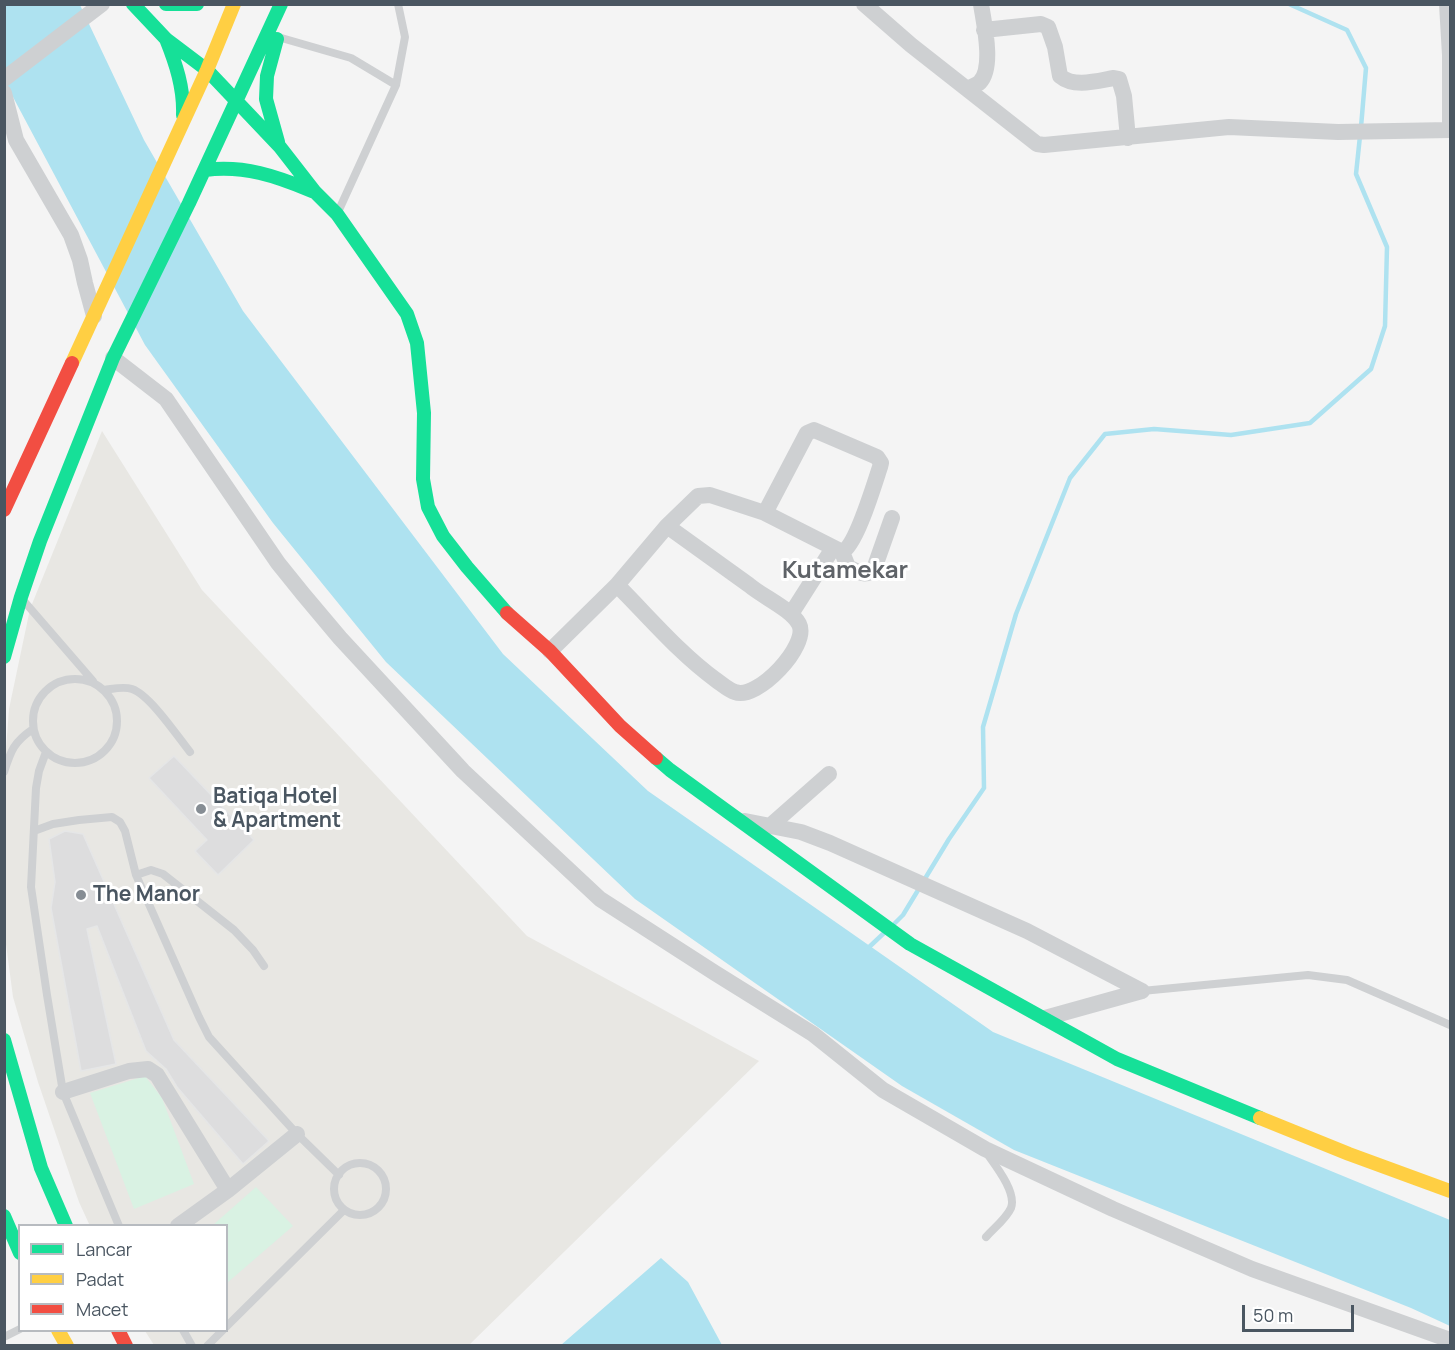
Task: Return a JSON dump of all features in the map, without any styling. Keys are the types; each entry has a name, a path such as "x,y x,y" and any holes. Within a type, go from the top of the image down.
{"street":[{"path":"8,76 102,4"},
{"path":"133,4 166,39 207,70 279,147 315,192 337,214 406,314 417,344 423,413 423,480 428,507 443,536 512,618 550,651 620,726 670,770 910,944 1117,1059 1349,1154 1450,1191"},
{"path":"166,4 197,4"},
{"path":"4,510 207,70 234,4"},
{"path":"279,147 266,99 267,76 283,4"},
{"path":"4,657 40,541 113,358 283,4"},
{"path":"864,4 1037,144 1053,146 1229,127 1338,132 1450,130 1447,4"},
{"path":"967,89 979,83 985,73 987,63 981,4"},
{"path":"984,30 1041,24 1048,27 1051,34 1060,76 1064,80 1073,83 1114,78 1119,80 1124,96 1128,138"},
{"path":"166,39 182,89 184,102 182,124"},
{"path":"4,93 16,140 71,235 80,260 94,316"},
{"path":"202,175 225,166 244,167 275,176 315,192"},
{"path":"113,358 166,399 278,563 340,638 463,771 600,899 813,1034 883,1090 985,1149 1113,1209 1252,1269 1450,1340"},
{"path":"550,651 617,585 666,526 698,496 710,495 765,513 838,550 847,550 866,509 880,467 877,457 814,430 810,431 765,513"},
{"path":"838,550 848,567 865,574 870,573 874,569 892,518"},
{"path":"617,585 698,667 732,692 748,693 766,682 782,666 798,645 800,625 791,614 760,595 666,526"},
{"path":"791,614 838,550"},
{"path":"770,826 829,774"},
{"path":"738,819 801,832 1027,931 1142,991"},
{"path":"1045,1018 1142,991"},
{"path":"4,1040 41,1168 65,1224"},
{"path":"63,1092 129,1071 148,1069 157,1075 228,1190"},
{"path":"181,1224 228,1190 297,1134"},
{"path":"4,1216 18,1248"},
{"path":"59,1332 67,1346"},
{"path":"119,1332 126,1346"}],"lane":[{"path":"337,214 396,85 405,37 398,4"},
{"path":"277,37 351,58 396,85"},
{"path":"21,597 94,682 104,690 117,716 116,731 110,744 100,755 87,761 72,763 58,759 46,752 33,729 33,716 37,703 49,688 65,681 81,679 94,682"},
{"path":"104,690 133,689 144,696 190,752"},
{"path":"4,772 10,752 18,740 33,729"},
{"path":"46,752 36,788 32,887 63,1092 118,1224"},
{"path":"34,831 53,824 112,817 120,822 125,831 136,875 210,1037 297,1134 339,1175"},
{"path":"136,875 151,870 163,874 234,930 264,966"},
{"path":"1142,991 1308,975 1347,980 1450,1026"},
{"path":"985,1149 1007,1185 1013,1200 1010,1209 986,1237"},
{"path":"364,1164 377,1170 385,1182 385,1196 382,1203 372,1212 358,1215 344,1210 336,1200 335,1194 339,1175 350,1166 364,1164"},
{"path":"228,1325 344,1210"},
{"path":"4,1337 18,1330"},
{"path":"184,1332 192,1346"},
{"path":"207,1346 221,1332"}],"shaded area":[{"path":"102,431 202,590 527,936 759,1061 469,1345 154,1345 146,1332 228,1332 228,1224 89,1224 79,1202 38,1082 13,997 4,929 4,776 9,709 30,609"}],"green space":[{"path":"145,1076 162,1098 194,1184 134,1209 90,1093"},
{"path":"256,1187 293,1226 228,1282 228,1224 214,1224"}],"water":[{"path":"4,5 80,5 144,140 243,311 503,654 648,791 993,1032 1450,1220 1450,1326 1411,1308 1014,1150 902,1086 635,899 386,662 273,523 145,345 5,82"},
{"path":"661,1258 688,1282 722,1345 561,1345"}],"building":[{"name":"Batiqa Hotel & Apartment","path":"174,756 254,840 218,875 195,851 207,840 149,778"},
{"path":"65,831 83,834 174,1040 269,1141 243,1164 177,1087 166,1069 146,1051 97,926 87,929 116,1064 81,1071 51,908 55,882 49,839"}],"waterway":[{"path":"1289,4 1347,30 1366,68 1361,127"},
{"path":"895,923 903,915 949,839 984,788 983,727 1016,614 1070,478 1105,434 1154,429 1231,435 1310,423 1371,369 1385,326 1387,247 1356,174 1360,136"},
{"path":"866,950 884,933"}],"traffic: fast":[{"path":"133,4 166,39 207,70 280,147 315,192 337,214 407,314 417,343 424,413 423,479 428,507 443,536 507,613"},
{"path":"166,4 197,4"},
{"path":"4,657 40,541 113,358 189,203 281,4"},
{"path":"166,39 179,76 183,115"},
{"path":"277,39 267,76 266,99 278,142"},
{"path":"205,170 247,170 312,191"},
{"path":"656,758 910,944 1117,1059 1260,1118"},
{"path":"4,1040 41,1168 65,1224"},
{"path":"4,1216 18,1248"}],"traffic: slow":[{"path":"72,363 207,70 234,4"},
{"path":"1260,1118 1450,1191"},
{"path":"59,1332 67,1346"}],"traffic: jam":[{"path":"4,510 72,363"},
{"path":"507,613 550,651 620,726 656,758"},
{"path":"119,1332 126,1346"}],"place":[{"name":"Batiqa Hotel & Apartment","path":"201,809"},
{"name":"The Manor","path":"81,895"}],"district":[{"name":"Kutamekar","path":"845,571"}]}
